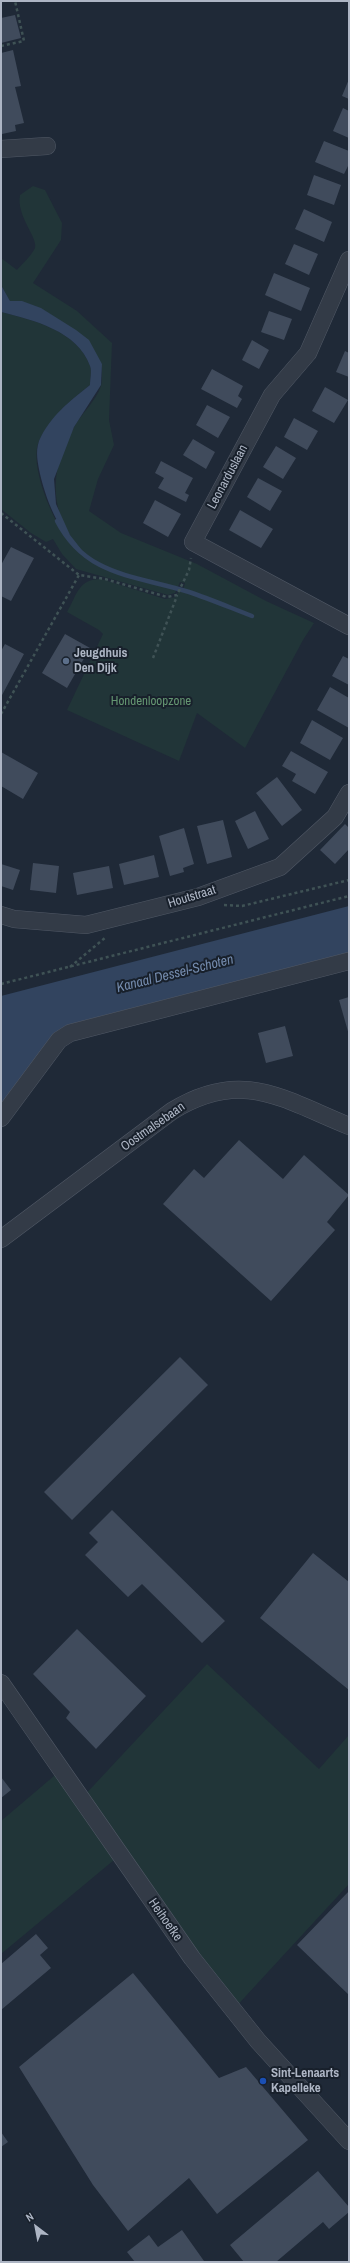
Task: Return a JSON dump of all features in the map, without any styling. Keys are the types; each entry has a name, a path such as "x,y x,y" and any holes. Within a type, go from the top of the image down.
{"street":[{"path":"1,149 47,146"},
{"name":"Leonarduslaan","path":"193,542 272,395 308,353 349,260"},
{"path":"193,542 349,626"},
{"name":"Houtstraat","path":"1,915 14,919 86,925 198,897 280,867 335,817 349,793"},
{"path":"1,1118 59,1040 70,1033 349,961"},
{"name":"Oostmalsebaan","path":"1,1239 172,1111 199,1097 220,1091 240,1088 266,1092 349,1126"},
{"name":"Heihoefke","path":"1,1683 192,1958 258,2040 349,2141"}],"path":[{"path":"1,46 24,40 15,1"},
{"path":"1,513 79,575 105,578 167,597 178,594"},
{"path":"153,658 189,570 193,542"},
{"path":"1,714 79,575"},
{"path":"242,906 349,880"},
{"path":"1,984 68,969 349,896"},
{"path":"68,969 111,933"}],"green space":[{"name":"Hondenloopzone","path":"33,186 45,190 62,223 61,240 33,283 77,311 112,343 109,420 114,445 98,479 89,511 121,533 197,564 266,601 314,623 303,640 245,748 197,713 179,761 67,710 103,634 99,630 67,612 79,589 87,582 101,579 165,599 176,597 178,592 183,590 185,583 180,582 175,593 168,595 76,569 62,554 53,539 46,542 31,533 1,509 1,312 40,323 65,336 76,344 84,354 91,368 90,385 68,403 49,424 39,441 37,452 37,465 40,480 51,511 66,537 73,546 85,555 73,540 58,509 56,477 65,444 77,422 99,391 102,381 102,364 72,333 50,314 38,307 10,301 1,285 1,258 17,270 35,248 35,243 21,211 20,203 20,195"},
{"path":"207,1664 319,1769 349,1735 349,1884 233,2010 120,1855 1,1954 1,1821 61,1770 81,1799"}],"water":[{"path":"1,285 10,301 22,301 41,308 89,340 102,364 101,385 74,427 54,479 56,504 70,535 88,558 70,540 57,520 43,486 38,466 37,454 39,441 49,424 61,410 90,385 91,368 84,354 76,344 65,336 40,323 1,312"},
{"name":"Kanaal Dessel-Schoten","path":"349,906 349,956 58,1032 1,1107 1,996"}],"building":[{"path":"15,15 21,38 1,43 1,18"},
{"path":"13,50 21,86 15,87 24,123 15,125 16,131 2,134 1,53"},
{"path":"349,79 349,99 342,96"},
{"path":"343,108 349,111 349,138 333,131"},
{"path":"324,141 349,151 349,164 344,174 315,162"},
{"path":"314,175 341,185 334,205 307,195"},
{"path":"304,209 332,222 324,242 295,229"},
{"path":"294,244 318,254 309,275 285,264"},
{"path":"274,273 310,288 301,311 265,295"},
{"path":"269,311 292,319 284,340 261,332"},
{"path":"252,340 269,350 259,369 242,360"},
{"path":"345,351 349,353 349,377 336,372"},
{"path":"212,369 243,386 238,396 242,399 237,408 201,389"},
{"path":"325,387 348,400 334,423 312,411"},
{"path":"207,405 230,417 218,438 196,425"},
{"path":"294,418 318,431 307,450 284,437"},
{"path":"193,439 215,452 206,469 183,455"},
{"path":"276,446 296,458 283,479 263,467"},
{"path":"161,461 193,478 185,493 189,495 186,502 158,488 164,478 155,473"},
{"path":"258,478 282,491 270,511 247,497"},
{"path":"155,500 181,514 168,537 143,523"},
{"path":"240,510 273,529 261,548 229,530"},
{"path":"11,547 34,558 11,601 1,596 1,565"},
{"name":"Jeugdhuis Den Dijk","path":"65,634 90,648 67,688 42,673"},
{"path":"5,644 24,654 1,697 1,651"},
{"path":"343,656 349,659 349,685 332,676"},
{"path":"330,687 349,698 349,728 317,710"},
{"path":"312,720 343,738 330,760 300,743"},
{"path":"291,751 328,772 315,794 292,781 296,774 282,766"},
{"path":"1,752 38,773 23,799 1,786"},
{"path":"277,777 302,810 282,826 256,793"},
{"path":"255,811 269,839 248,849 235,821"},
{"path":"223,820 232,857 207,864 197,826"},
{"path":"345,824 349,828 349,849 335,864 320,850"},
{"path":"184,828 194,864 183,868 184,872 170,876 159,836"},
{"path":"154,855 159,877 124,885 119,864"},
{"path":"33,863 59,866 56,893 30,890"},
{"path":"1,864 20,870 13,890 1,886"},
{"path":"109,866 113,888 77,895 73,873"},
{"path":"349,997 349,1035 339,1000"},
{"path":"285,1026 293,1056 266,1063 258,1033"},
{"path":"239,1140 283,1179 304,1155 349,1195 327,1222 335,1230 271,1301 163,1204 194,1169 204,1178"},
{"path":"180,1357 208,1385 72,1520 44,1492"},
{"path":"112,1510 225,1621 202,1643 142,1584 128,1597 85,1555 98,1542 89,1533"},
{"path":"313,1553 349,1582 349,1690 260,1618"},
{"path":"77,1629 146,1696 96,1749 66,1718 70,1712 33,1674"},
{"path":"1,1777 11,1790 1,1798"},
{"path":"349,1891 349,1995 297,1945"},
{"path":"36,1934 48,1948 40,1955 51,1968 1,2010 1,1964"},
{"path":"133,1973 219,2078 246,2067 308,2140 217,2214 189,2178 128,2231 93,2185 19,2067"},
{"path":"1,2132 8,2142 1,2147"},
{"path":"318,2171 349,2207 349,2212 329,2229 323,2222 276,2262 244,2262 230,2245"},
{"path":"182,2230 204,2261 135,2262 127,2252 149,2235 158,2247"}],"waterway":[{"path":"57,521 69,539 82,553 97,564 131,577 189,592 252,616"}],"place":[{"name":"Jeugdhuis Den Dijk","path":"66,661"},
{"name":"Sint-Lenaarts Kapelleke","path":"263,2081"}]}
